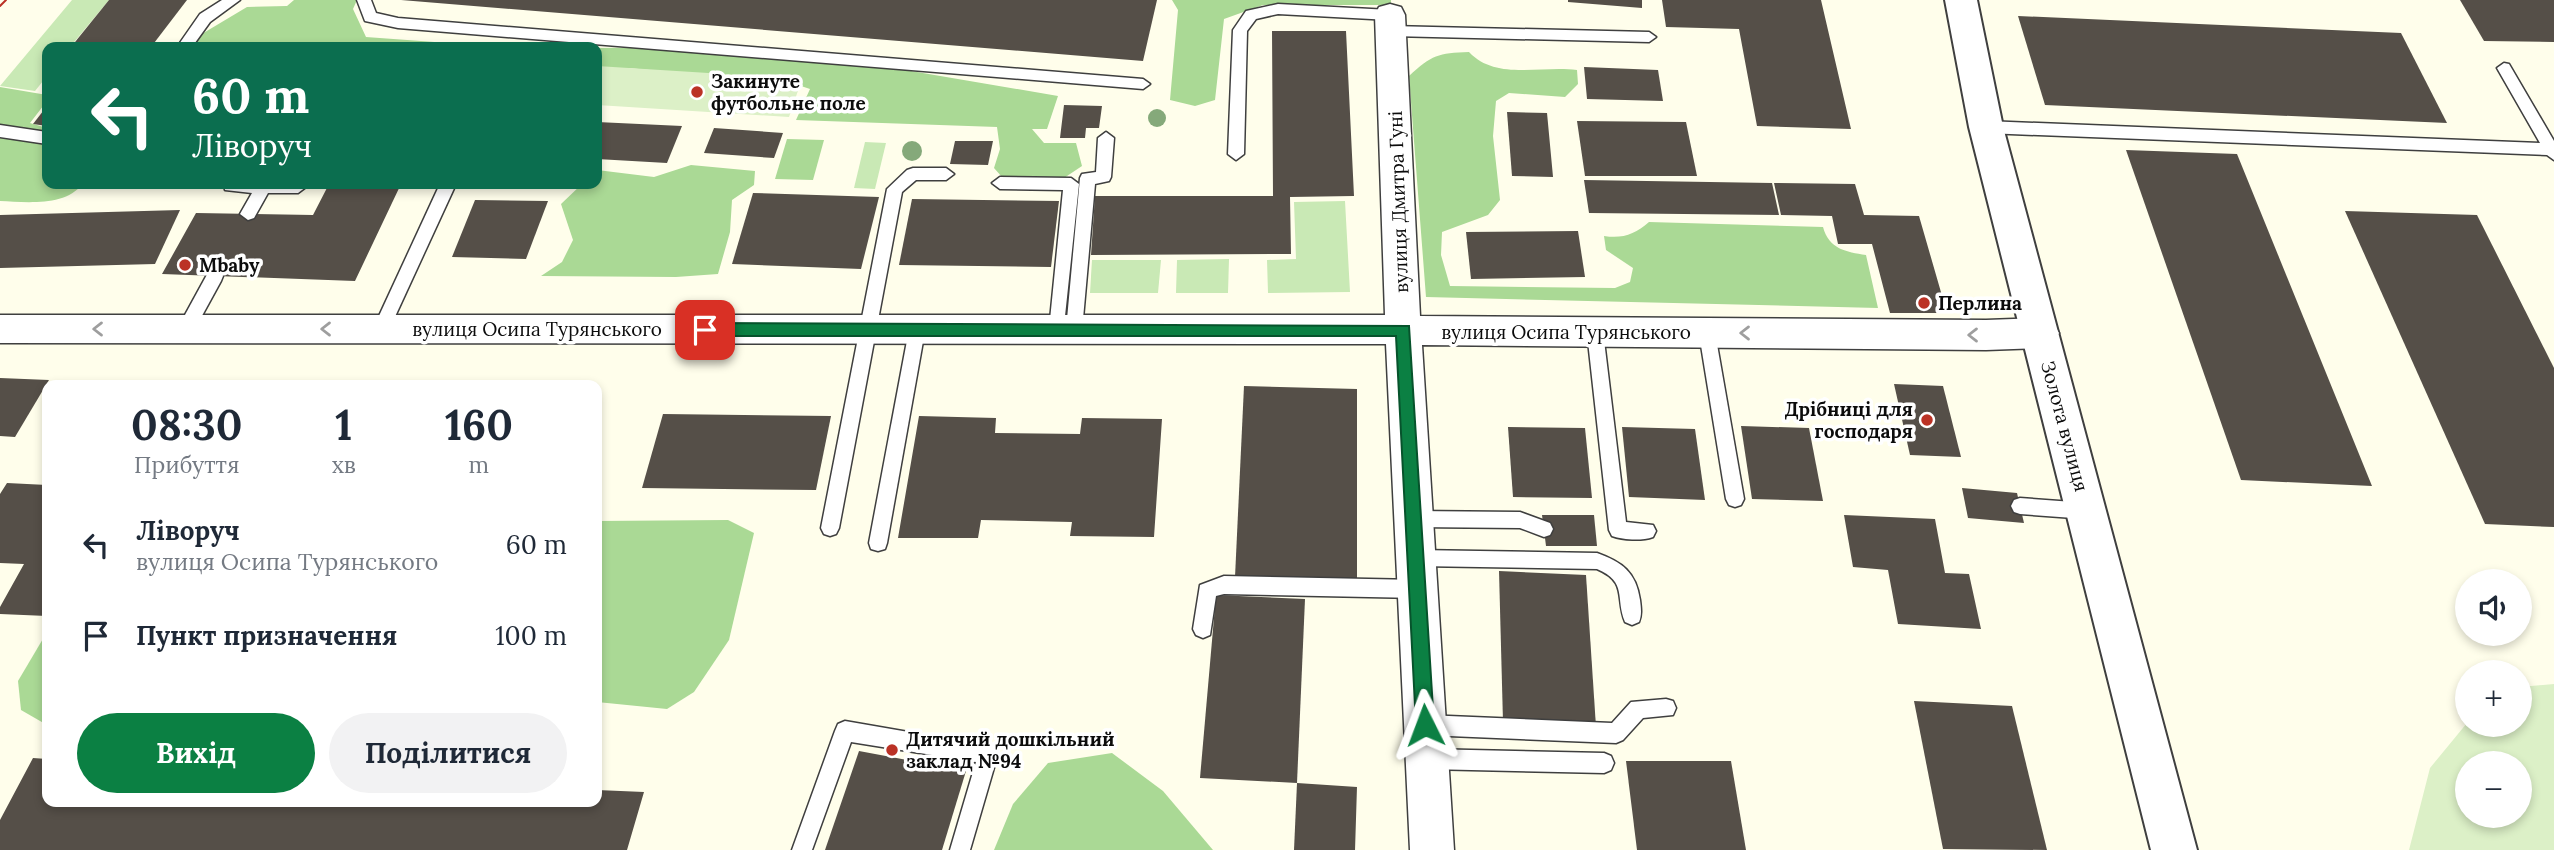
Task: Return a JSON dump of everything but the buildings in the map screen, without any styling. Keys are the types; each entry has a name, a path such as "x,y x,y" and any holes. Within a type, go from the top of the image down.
{"street":[{"name":"Золота вулиця","path":"1961,0 1986,127 2174,850"},
{"name":"вулиця Дмитра Гуні","path":"1391,23 1403,330 1432,850"},
{"name":"вулиця Осипа Турянського","path":"0,329 1403,330 1986,335 2041,333"}],"lane":[{"path":"188,42 205,18 233,0"},
{"path":"364,0 370,17 398,23 1143,84"},
{"path":"1236,154 1240,30 1251,15 1278,9 1391,23 1650,37"},
{"path":"2504,68 2553,152"},
{"path":"1986,127 2553,152"},
{"path":"0,131 42,137"},
{"path":"1066,330 1088,177 1103,177 1107,138"},
{"path":"830,528 895,189 913,174 946,174"},
{"path":"1000,183 1072,184 1066,330"},
{"path":"248,214 262,189"},
{"path":"381,329 446,189"},
{"path":"186,329 215,276"},
{"path":"878,542 917,330"},
{"path":"1595,332 1618,530 1647,531"},
{"path":"1707,333 1735,499"},
{"path":"2020,506 2087,511"},
{"path":"1414,519 1520,520 1544,529"},
{"path":"1203,629 1207,591 1224,585 1597,561 1616,567 1629,583 1632,616"},
{"path":"1426,742 1616,733 1638,709 1666,708"},
{"path":"802,850 845,731 988,754 960,850"},
{"path":"1426,742 1604,763"}],"green space":[{"path":"72,0 109,0 74,42 42,42 42,82 35,91 0,86"},
{"path":"294,0 357,0 353,9 366,37 434,42 188,42 247,7 287,6"},
{"path":"1172,0 1391,0 1391,5 1263,5 1224,19 1215,100 1195,106 1170,100 1178,10"},
{"path":"678,47 864,63 1058,96 1047,129 1032,129 1044,143 1076,143 1082,166 1061,180 1002,177 994,168 1000,149 997,127 796,120 810,89 792,83 628,68 602,81 602,48"},
{"path":"1469,52 1480,61 1506,69 1577,70 1578,84 1565,97 1509,93 1496,101 1493,136 1500,200 1488,215 1442,232 1441,255 1450,286 1615,288 1630,282 1633,268 1606,250 1604,236 1628,235 1649,222 1823,227 1834,245 1845,251 1866,255 1878,308 1426,297 1409,76 1436,56"},
{"name":"Закинуте футбольне поле","path":"602,66 802,79 789,117 602,105"},
{"path":"0,87 42,94 42,107 30,123 42,127 42,189 77,189 66,196 44,202 0,201"},
{"path":"787,139 824,140 813,180 775,179"},
{"path":"865,142 886,143 875,189 854,188"},
{"path":"691,165 755,171 754,185 732,200 730,232 718,274 676,277 541,276 562,262 573,240 561,204 577,189 602,189 602,171 654,177"},
{"path":"1345,201 1350,292 1268,293 1267,260 1296,259 1294,202"},
{"path":"1229,259 1228,293 1176,293 1177,260"},
{"path":"1092,260 1161,260 1158,293 1090,293"},
{"path":"728,520 754,533 729,640 694,692 667,709 602,702 602,521"},
{"path":"42,640 42,722 21,710 18,681"},
{"path":"2554,684 2554,850 2409,850 2430,768 2455,737 2532,737 2532,686"},
{"path":"1112,753 1163,791 1213,850 994,850 1013,804 1048,763"}],"tram line":[{"path":"0,6 6,0"}],"place":[{"name":"Закинуте футбольне поле","path":"697,92"},
{"name":"Mbaby","path":"185,265"},
{"name":"Перлина","path":"1924,303"},
{"name":"Дрібниці для господаря","path":"1927,420"},
{"name":"Дитячий дошкільний заклад №94","path":"892,750"}],"route":[{"path":"705,330 1403,330 1425,725"}]}
